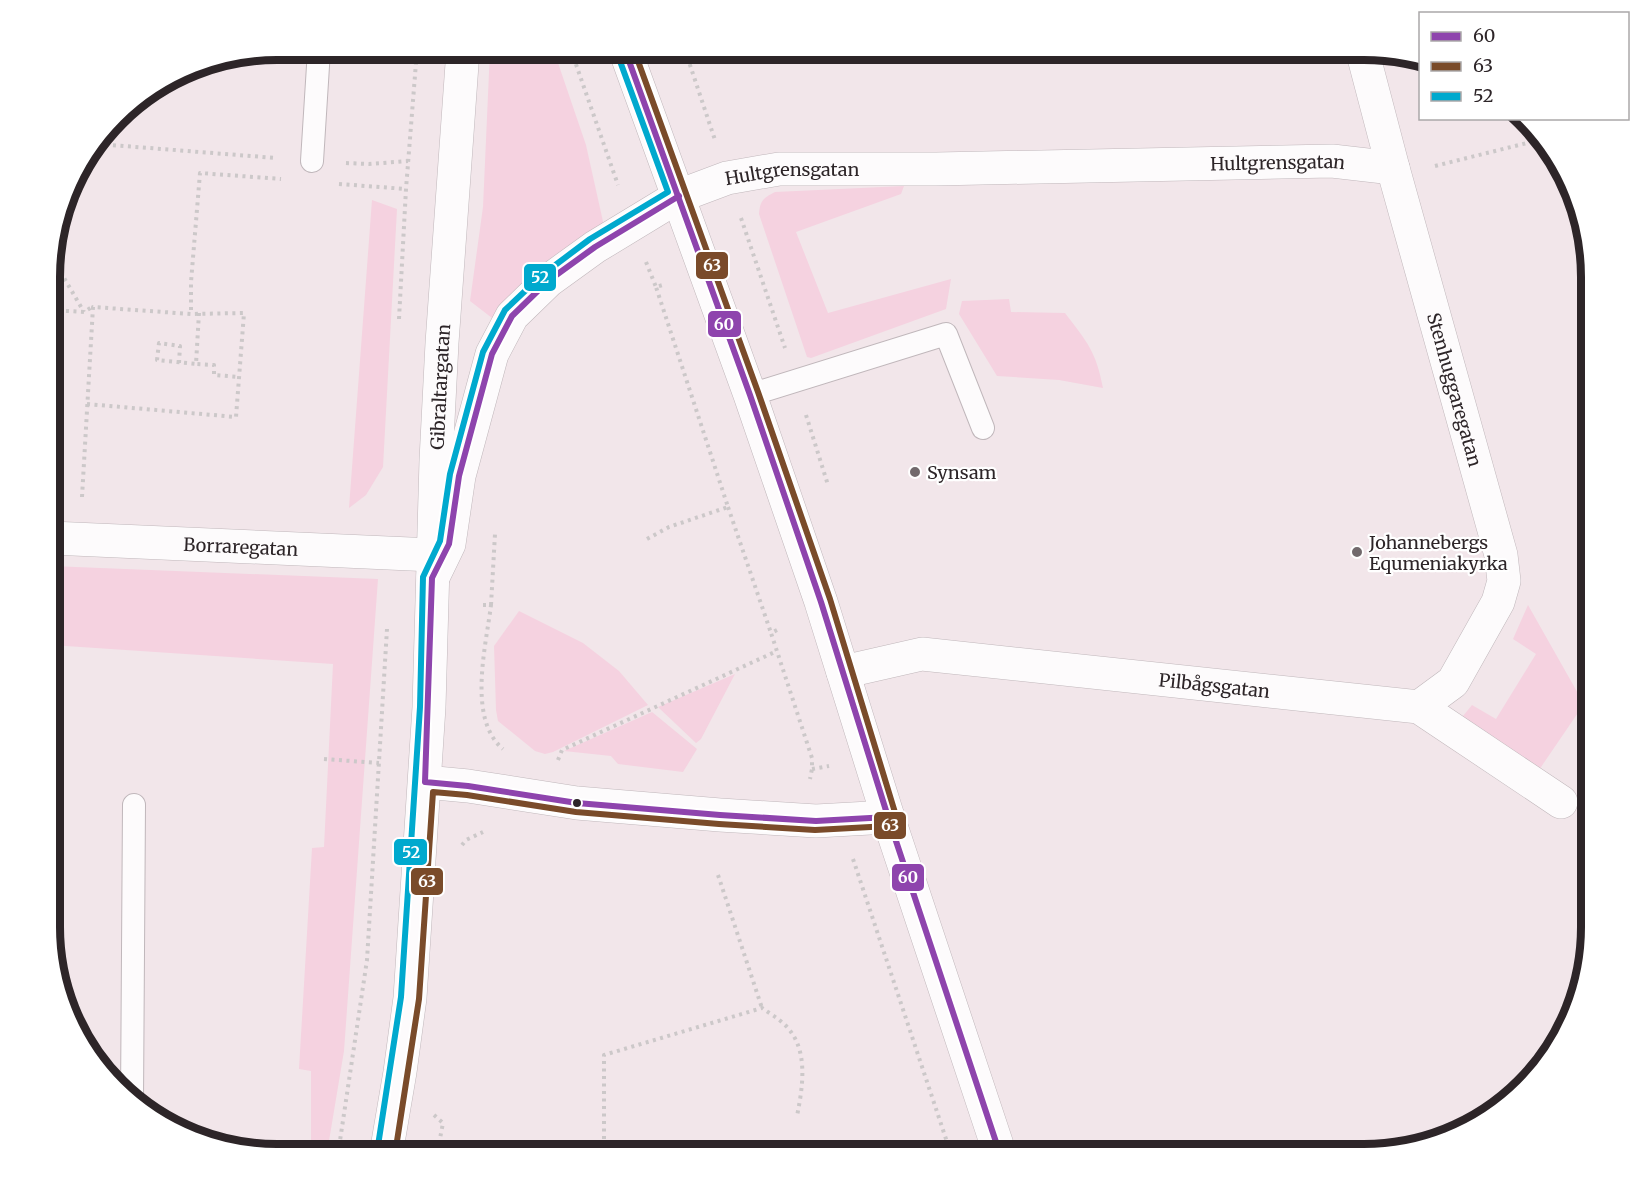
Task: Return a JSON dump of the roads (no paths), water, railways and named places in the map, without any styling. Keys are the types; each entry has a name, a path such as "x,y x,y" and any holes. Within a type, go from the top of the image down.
{"street":[{"name":"Gibraltargatan","path":"388,1144 410,998 425,782 442,343 462,60"},
{"path":"629,60 750,395 997,1144"},
{"name":"Stenhuggaregatan","path":"1365,60 1501,555 1504,581 1498,602 1453,682 1419,707"},
{"name":"Hultgrensgatan","path":"432,567 450,544 459,476 492,354 512,316 548,281 595,247 679,196 727,178 779,169 936,169 1332,161 1394,172"},
{"name":"Borraregatan","path":"67,539 432,567"},
{"name":"Pilbågsgatan","path":"843,672 922,654 1419,707 1561,802"},
{"path":"425,782 468,786 577,803 816,821 888,817"}],"lane":[{"path":"312,161 318,60"},
{"path":"750,395 946,334 983,428"},
{"path":"132,1088 134,805"}],"place":[{"name":"Synsam","path":"915,472"},
{"name":"Johannebergs Equmeniakyrka","path":"1357,552"}]}
